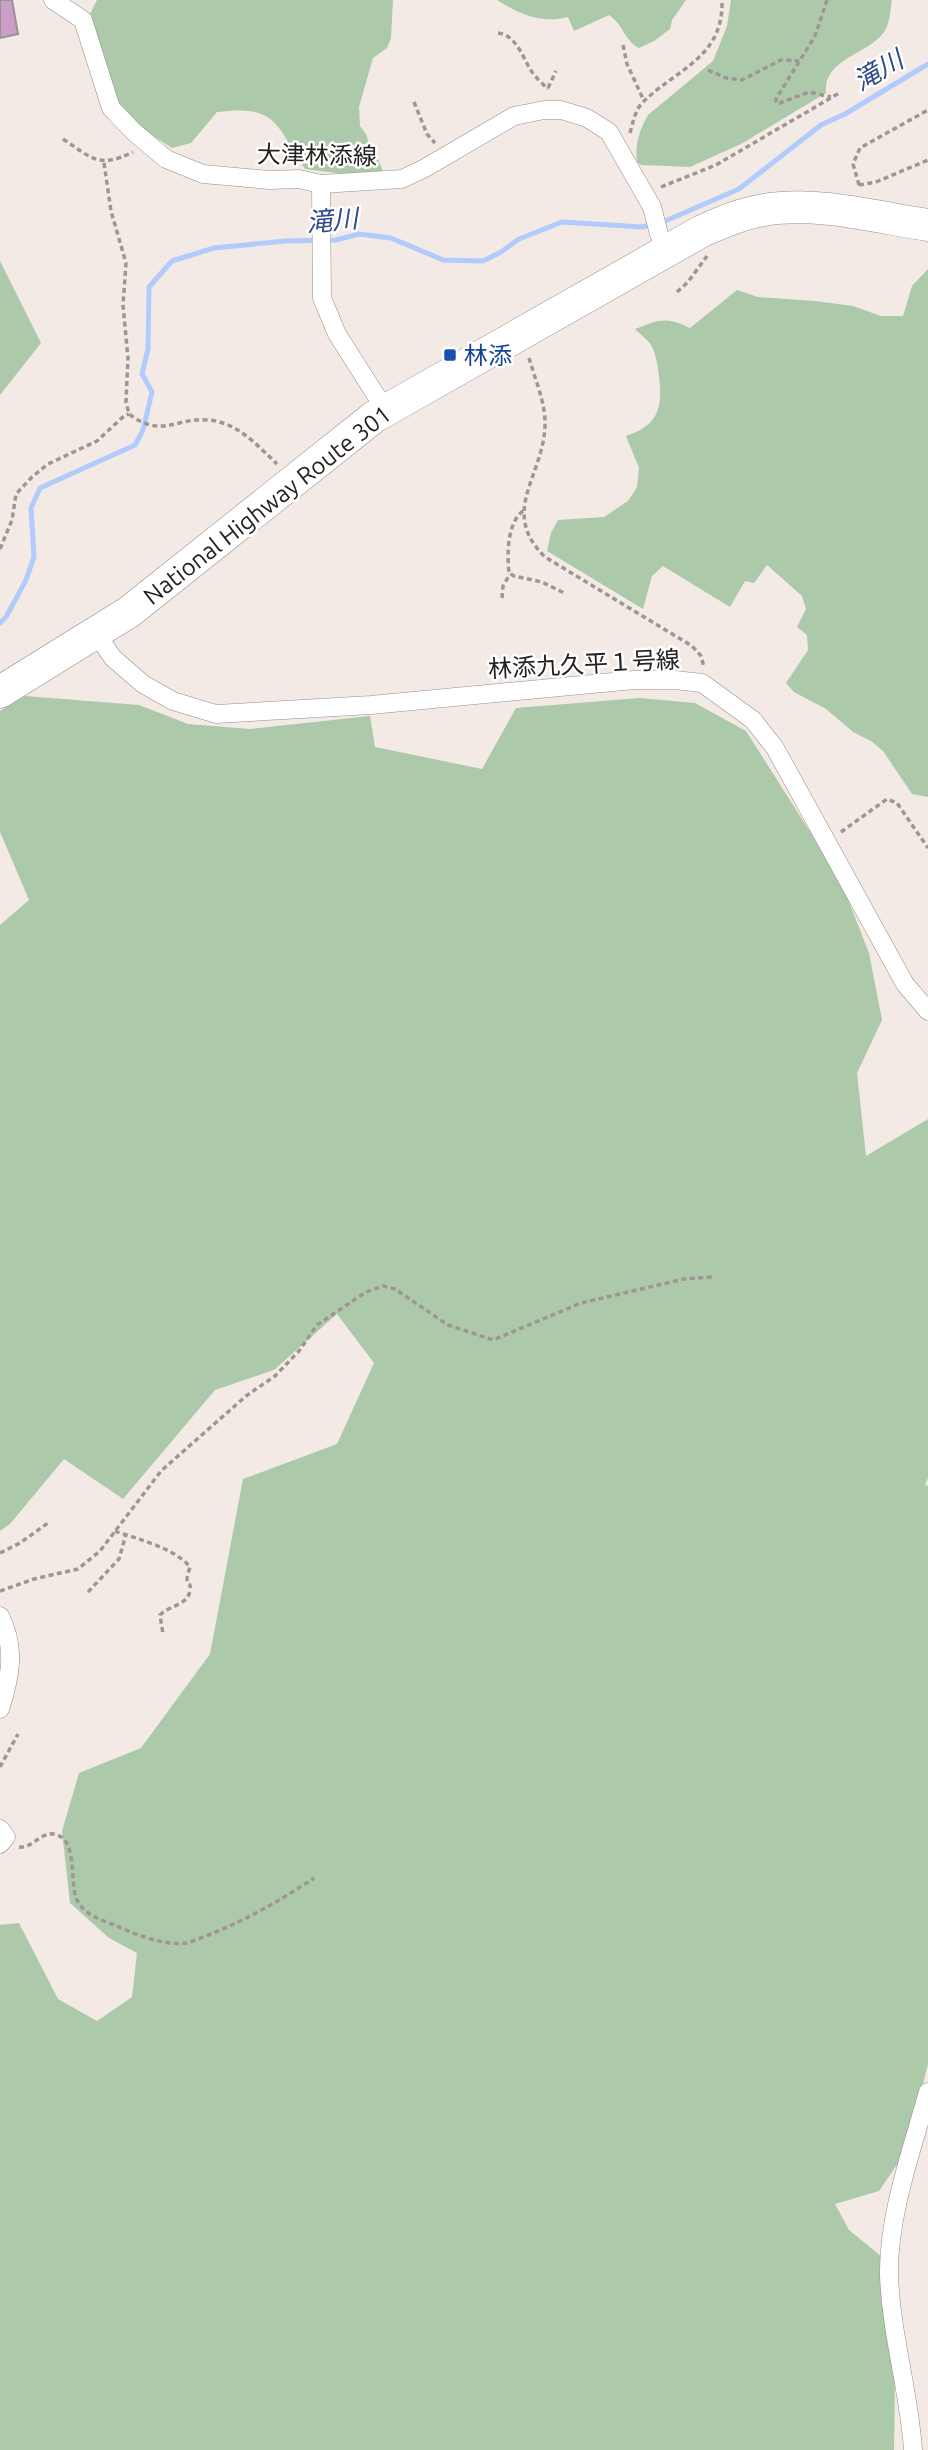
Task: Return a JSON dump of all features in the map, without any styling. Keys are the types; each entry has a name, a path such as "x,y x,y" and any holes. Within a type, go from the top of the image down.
{"highway":[{"name":"National Highway Route 301","path":"0,692 129,612 374,417 519,333 662,239 709,228 764,210 811,208 854,198 928,225"}],"street":[{"name":"大津林添線","path":"52,0 83,20 111,108 166,159 203,174 270,180 299,179 321,184 402,179 514,116 561,110 597,124 609,132 649,201 662,239"},
{"path":"321,184 322,298 354,362 386,411"},
{"name":"林添九久平１号線","path":"95,632 113,658 143,684 173,701 216,714 370,705 634,680 702,683 753,720 775,748 905,984 928,1011"},
{"path":"0,1616 10,1643 11,1659 0,1709"},
{"path":"913,2450 912,2426 892,2311 889,2274 893,2223 928,2092"}],"path":[{"path":"622,154 634,117 644,102 702,56 712,43 723,9 722,0"},
{"path":"827,0 815,36 776,103 809,92 820,92 831,97"},
{"path":"498,33 510,37 532,72 548,89"},
{"path":"623,45 627,64 644,102"},
{"path":"708,70 726,78 742,80 781,60 799,61"},
{"path":"548,110 548,89 556,71"},
{"path":"649,201 654,189 716,165 841,92"},
{"path":"414,102 427,134 447,155"},
{"path":"854,198 853,164 860,148 928,110"},
{"path":"63,139 96,161 104,163 132,153 146,142"},
{"path":"854,198 876,181 928,160"},
{"path":"104,163 111,211 126,263 123,305 128,358 126,402 129,414 153,426 206,419 223,422 245,434 294,480"},
{"path":"519,333 526,346 545,422 541,453 523,510 527,534 545,557 692,646 701,656 704,667 702,683"},
{"path":"0,549 12,520 16,494 32,477 48,464 97,441 129,414"},
{"path":"502,598 503,586 510,573 510,534 523,510"},
{"path":"510,573 542,582 564,593"},
{"path":"826,837 840,833 887,799 897,803 928,848"},
{"path":"0,1591 34,1579 78,1569 100,1551 161,1471 246,1396 275,1376 299,1351 317,1325 366,1292 383,1286 395,1289 448,1325 493,1340 581,1303 684,1279 713,1277"},
{"path":"0,1553 20,1543 48,1523"},
{"path":"115,1531 178,1557 190,1567 187,1579 191,1587 190,1593 178,1605 165,1609 160,1615 163,1634"},
{"path":"88,1592 119,1559 126,1534"},
{"path":"0,1767 18,1734"},
{"path":"2,1837 21,1848 27,1848 48,1834 65,1839 71,1854 72,1883 77,1900 85,1911 93,1917 138,1935 170,1942 191,1941 238,1923 314,1878"}],"green space":[{"path":"97,0 393,0 391,38 387,48 373,58 359,107 360,126 366,134 373,158 378,159 382,179 305,169 273,121 252,111 217,112 191,143 172,148 142,129 119,109 87,20"},
{"path":"497,0 686,0 672,20 670,29 639,48 609,15 574,31 568,17 539,18 514,10"},
{"path":"731,0 892,0 889,21 884,32 877,40 839,64 827,81 826,93 741,144 690,167 641,165 637,162 637,143 648,115 713,61 727,26"},
{"path":"0,261 41,343 0,395"},
{"path":"928,269 928,797 912,794 883,751 871,741 853,732 826,709 794,692 786,683 808,650 807,635 797,627 806,609 802,596 767,565 754,583 745,581 730,607 663,566 652,576 643,609 547,551 551,533 558,520 604,517 628,501 637,487 639,468 626,436 652,421 659,407 660,388 653,348 635,329 663,321 690,328 737,290 758,297 815,301 853,306 881,316 903,316 912,286"},
{"path":"25,696 139,705 188,724 250,729 370,716 375,747 482,769 516,708 639,698 695,703 746,731 840,879 869,953 882,1020 857,1073 866,1156 928,1119 928,1478 925,1485 928,1486 928,2064 905,2153 879,2191 835,2204 849,2230 887,2261 895,2379 894,2450 0,2450 0,1925 19,1923 58,1999 97,2021 132,1997 137,1953 109,1938 70,1903 62,1831 79,1773 141,1748 210,1654 243,1479 337,1444 374,1363 337,1314 274,1370 215,1390 123,1499 64,1459 10,1524 0,1531 0,925 29,900 0,832 0,711"}],"building":[{"path":"0,0 12,0 18,34 0,38"}],"waterway":[{"name":"滝川","path":"0,623 26,580 34,557 31,508 40,488 135,445 143,430 152,392 142,374 148,349 149,287 172,261 214,248 286,241 336,240 359,234 391,238 443,260 483,261 519,239 562,222 642,227 663,222 739,189 821,125 845,114 928,64"}],"place":[{"name":"林添","path":"450,355"}]}
